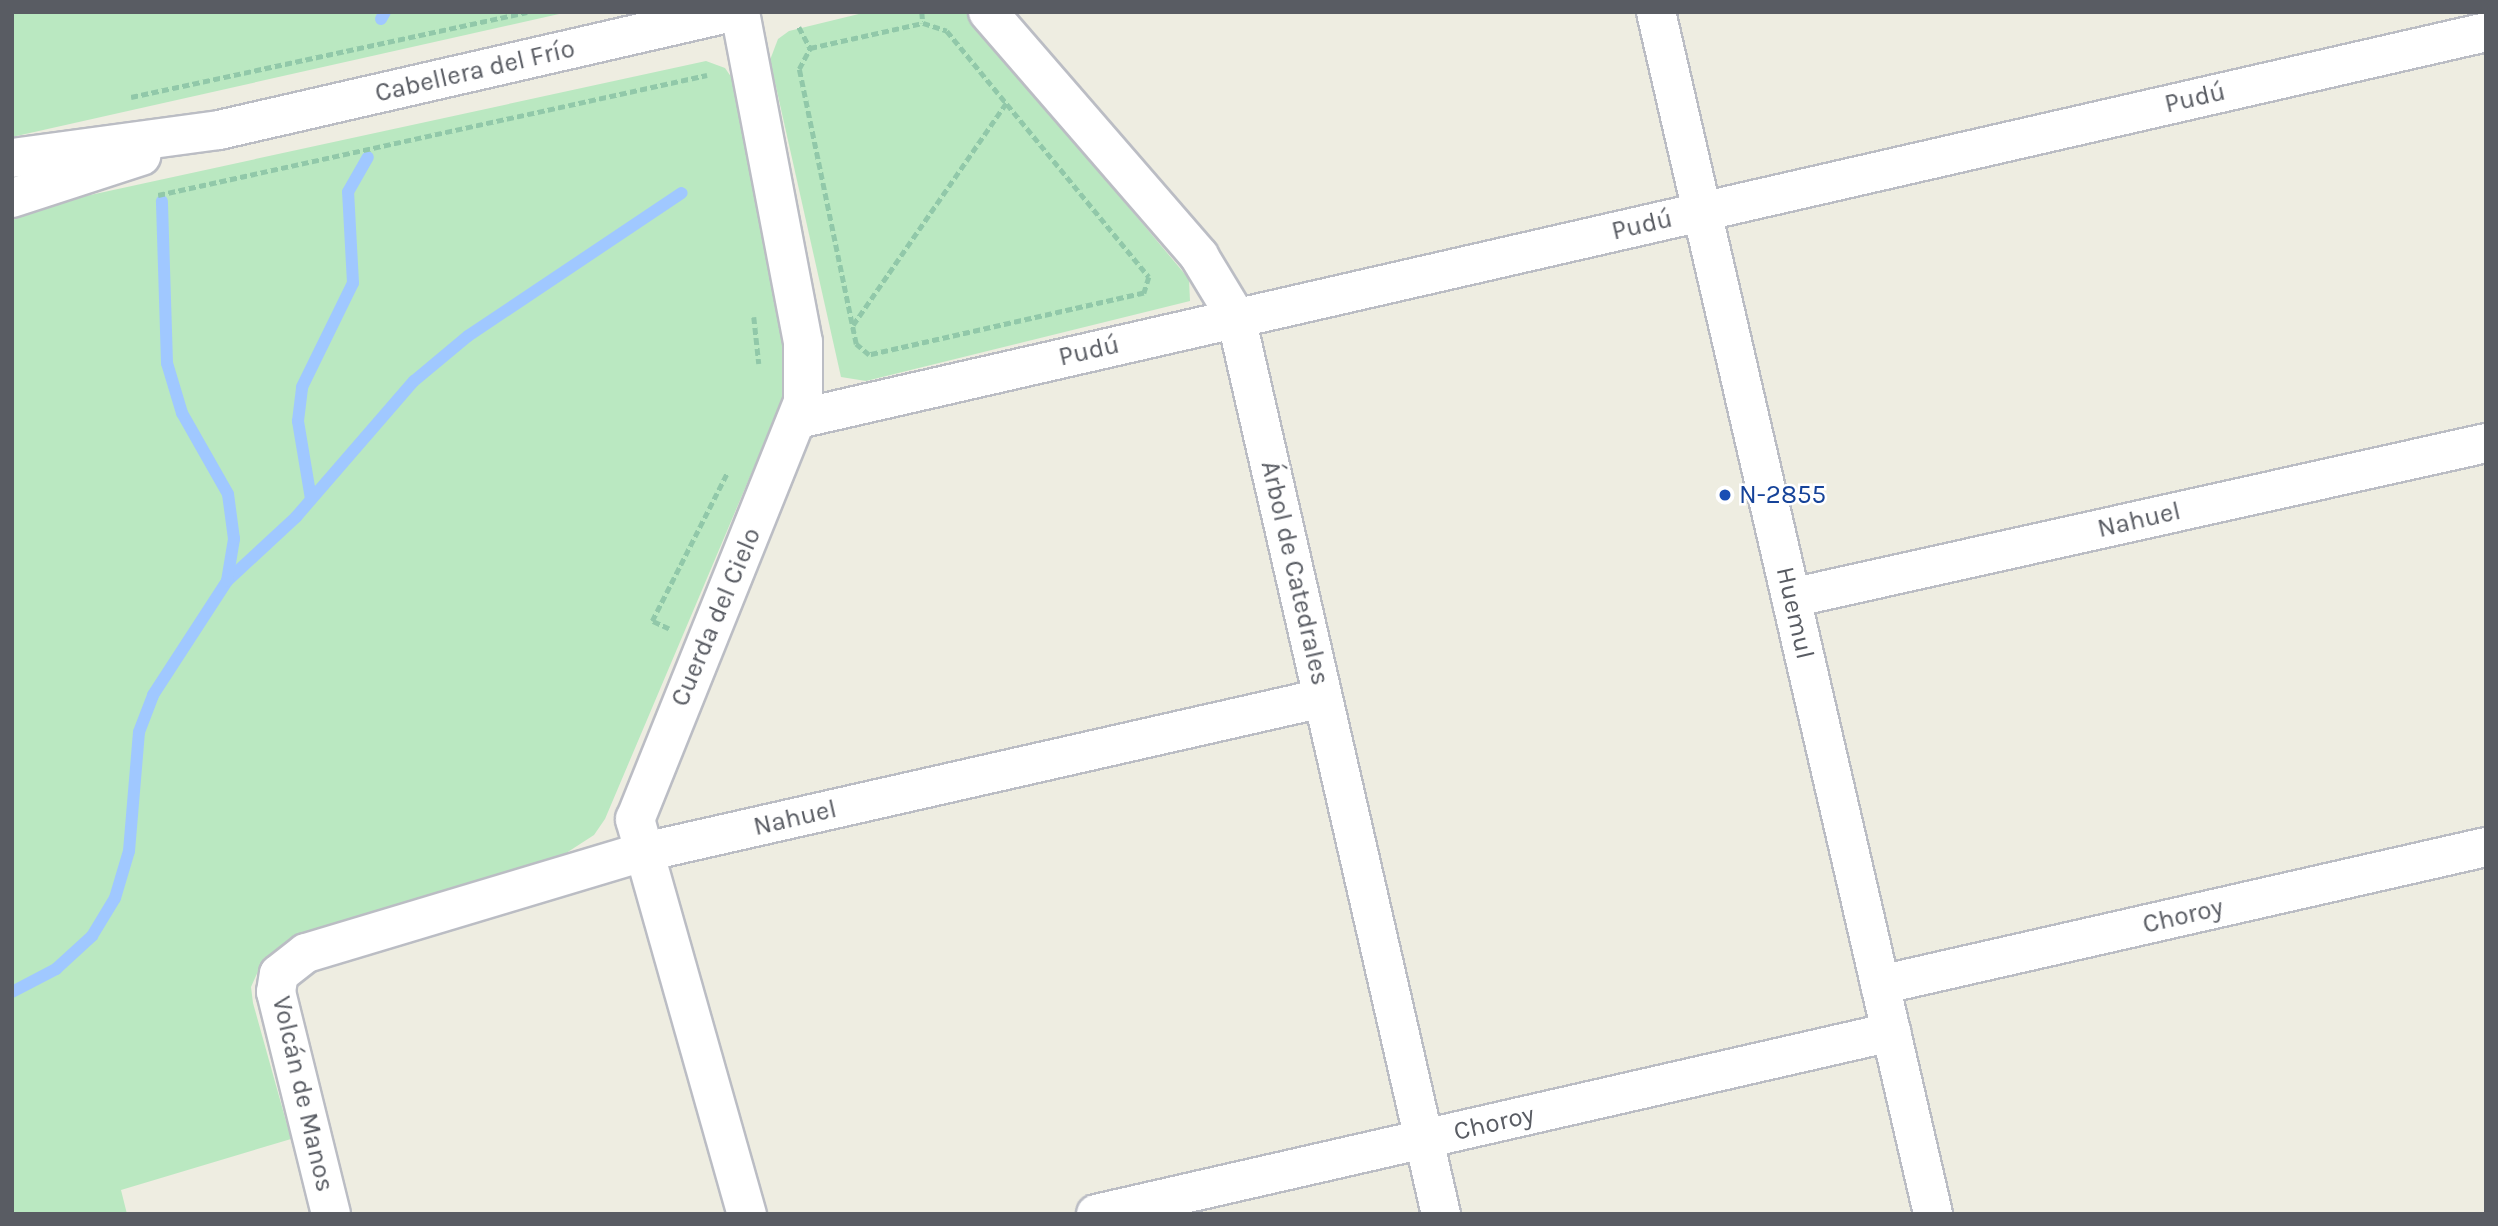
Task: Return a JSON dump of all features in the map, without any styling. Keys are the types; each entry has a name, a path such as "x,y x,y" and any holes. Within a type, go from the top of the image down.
{"street":[{"name":"Cabellera del Frío","path":"12,198 219,130 732,12"},
{"name":"Cuerda del Cielo","path":"740,12 804,351 798,419 639,803 640,853 747,1214"},
{"name":"Árbol de Catedrales","path":"988,12 1199,256 1236,317 1441,1214"},
{"name":"Huemul","path":"1656,12 1933,1214"},
{"name":"Pudú","path":"798,419 2486,32"},
{"name":"Cabellera del Frío","path":"12,158 219,130"},
{"name":"Nahuel","path":"1791,598 2486,443"},
{"name":"Nahuel","path":"279,974 306,953 640,853 1323,698"},
{"name":"Choroy","path":"1880,985 2486,847"},
{"name":"Volcán de Manos","path":"279,974 278,1009 331,1214"},
{"name":"Choroy","path":"1097,1214 1891,1032"}],"path":[{"path":"121,100 527,12"},
{"path":"922,12 923,23"},
{"path":"923,23 947,32 1149,277 1144,293 869,355 856,344 799,69 810,48 923,23"},
{"path":"799,27 810,48"},
{"path":"154,196 708,75"},
{"path":"852,326 1006,103"},
{"path":"754,302 760,375"},
{"path":"704,647 652,621 733,462"}],"green space":[{"path":"12,12 568,12 12,137"},
{"path":"867,12 965,12 1189,279 1190,301 866,381 841,377 770,60 778,39 789,31"},
{"path":"706,61 725,68 736,84 784,355 785,394 605,819 594,835 560,857 298,939 264,958 251,987 253,1003 291,1139 121,1190 127,1214 12,1214 12,212"}],"waterway":[{"path":"381,19 385,12"},
{"path":"311,499 298,421 302,387 353,283 348,192 368,157"},
{"path":"227,581 296,517 414,381 468,336 682,193"},
{"path":"12,992 56,969 92,936 115,898 129,851 139,732 153,695 227,581 234,539 228,494 182,413 167,363 162,201"}],"place":[{"name":"N-2855","path":"1725,495"}]}
